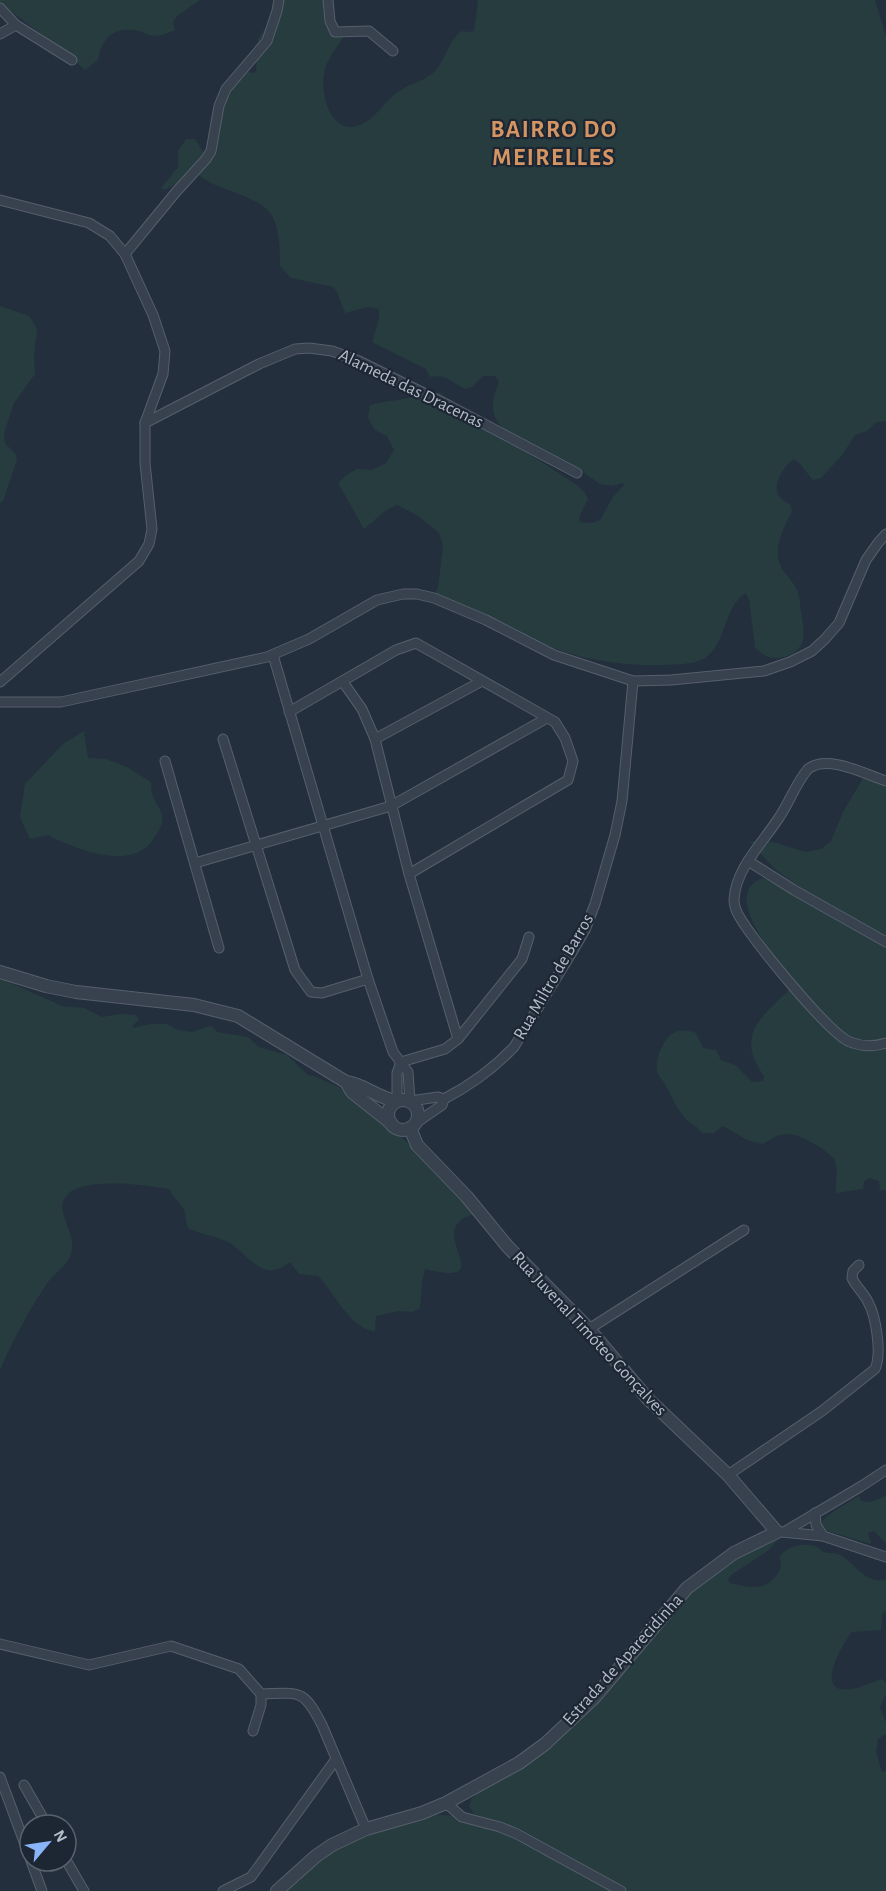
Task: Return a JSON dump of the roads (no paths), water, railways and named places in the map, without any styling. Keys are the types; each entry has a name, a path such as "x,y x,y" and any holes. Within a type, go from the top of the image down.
{"street":[{"path":"125,254 211,151 219,106 226,89 267,41 279,0"},
{"path":"328,0 330,21 335,32 369,31 393,51"},
{"path":"0,8 16,25 72,60"},
{"path":"0,34 16,25"},
{"path":"0,200 89,223 110,236 125,254 153,315 165,351 163,374 145,423 144,445 153,529 149,544 139,561 0,682"},
{"name":"Alameda das Dracenas","path":"145,423 259,364 296,349 309,348 332,351 359,361 577,473"},
{"path":"0,702 61,702 273,655 309,639 377,600 391,596 417,594 460,608 572,662 633,681 728,676 764,671 812,651 825,639 839,623 866,560 886,534"},
{"path":"289,712 396,650 416,643 555,722 565,738 573,761 568,780 409,874"},
{"path":"273,655 368,979 393,1052 408,1072 403,1101 389,1110 391,1123"},
{"path":"375,739 482,681"},
{"name":"Rua Miltro de Barros","path":"413,1126 442,1105 444,1099 487,1073 514,1047 585,930 615,835 622,801 633,681"},
{"path":"343,682 362,709 375,739 409,874 458,1039"},
{"path":"195,863 391,806 547,718"},
{"path":"223,739 295,970 311,992 322,993 368,979"},
{"path":"165,761 219,948"},
{"path":"886,781 827,762 813,765 802,776 779,817 748,861 737,883 734,899 735,909 749,931 823,1020 850,1042 865,1046 886,1043"},
{"path":"748,861 886,942"},
{"path":"401,1062 445,1049 458,1039 522,959 529,937"},
{"path":"0,972 46,986 76,992 194,1005 238,1016 346,1083 352,1092 397,1128 413,1126 418,1110 403,1101 389,1100 353,1083 346,1083"},
{"name":"Rua Miltro de Barros","path":"403,1101 438,1097 444,1099"},
{"name":"Rua Juvenal Timóteo Gonçalves","path":"413,1126 411,1136 417,1144 467,1197 489,1225 589,1329 654,1405 728,1475 780,1532"},
{"path":"589,1329 744,1230"},
{"path":"728,1475 822,1411 875,1369 878,1350 872,1312 852,1278 853,1271 859,1265"},
{"path":"780,1532 860,1488 886,1470"},
{"path":"815,1513 816,1525 823,1536"},
{"path":"780,1532 823,1536 886,1557"},
{"name":"Estrada de Aparecidinha","path":"278,1891 303,1867 332,1845 366,1829 422,1813 446,1803 519,1763 545,1744 594,1698 687,1588 734,1553 780,1532"},
{"path":"0,1644 89,1665 171,1646 239,1670 261,1694 261,1705 254,1731"},
{"path":"261,1694 296,1694 307,1699 322,1725 366,1829"},
{"path":"222,1891 251,1877 336,1759"},
{"path":"0,1777 18,1827"},
{"path":"24,1785 40,1813"},
{"path":"446,1803 462,1817 517,1834 621,1891"},
{"path":"35,1873 42,1891"},
{"path":"74,1873 84,1891"}],"district":[{"name":"BAIRRO DO MEIRELLES","path":"554,144"}]}
